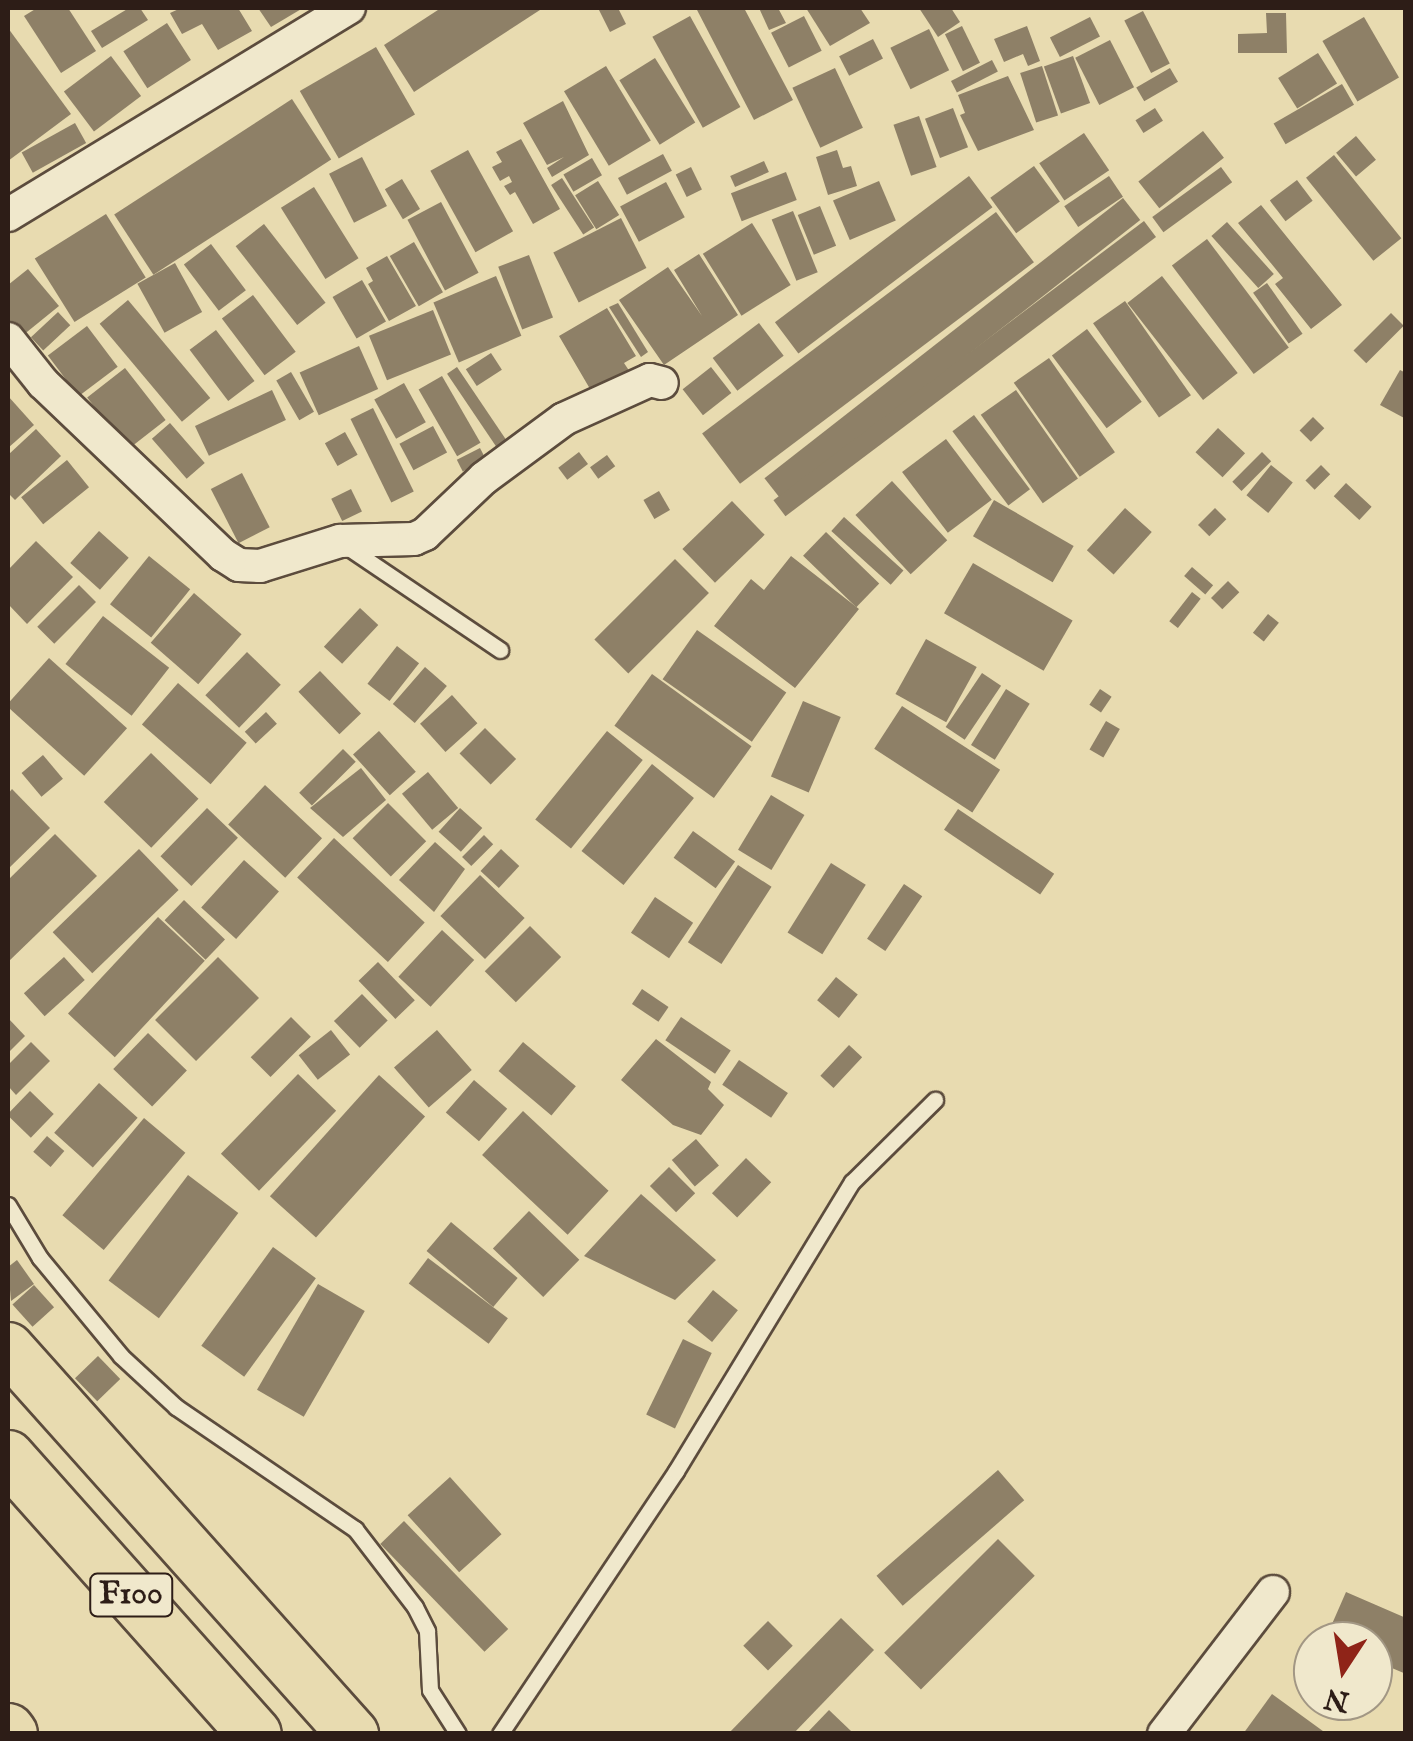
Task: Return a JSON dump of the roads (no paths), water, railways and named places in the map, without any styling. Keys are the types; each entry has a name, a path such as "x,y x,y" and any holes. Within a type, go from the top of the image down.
{"highway":[{"name":"F100","path":"8,1457 255,1734"}],"main road":[{"path":"8,1348 353,1734"}],"street":[{"path":"8,216 350,8"},
{"path":"8,339 43,383 222,555 240,566 260,566 340,541 414,539 425,534 484,478 564,419 650,380 662,384"},
{"path":"1164,1734 1273,1592"}],"lane":[{"path":"340,541 500,650"},
{"path":"500,1734 676,1471 852,1182 934,1100"},
{"path":"8,1205 40,1258 121,1356 176,1407 354,1529 421,1619 427,1631 430,1690 458,1734"}]}
